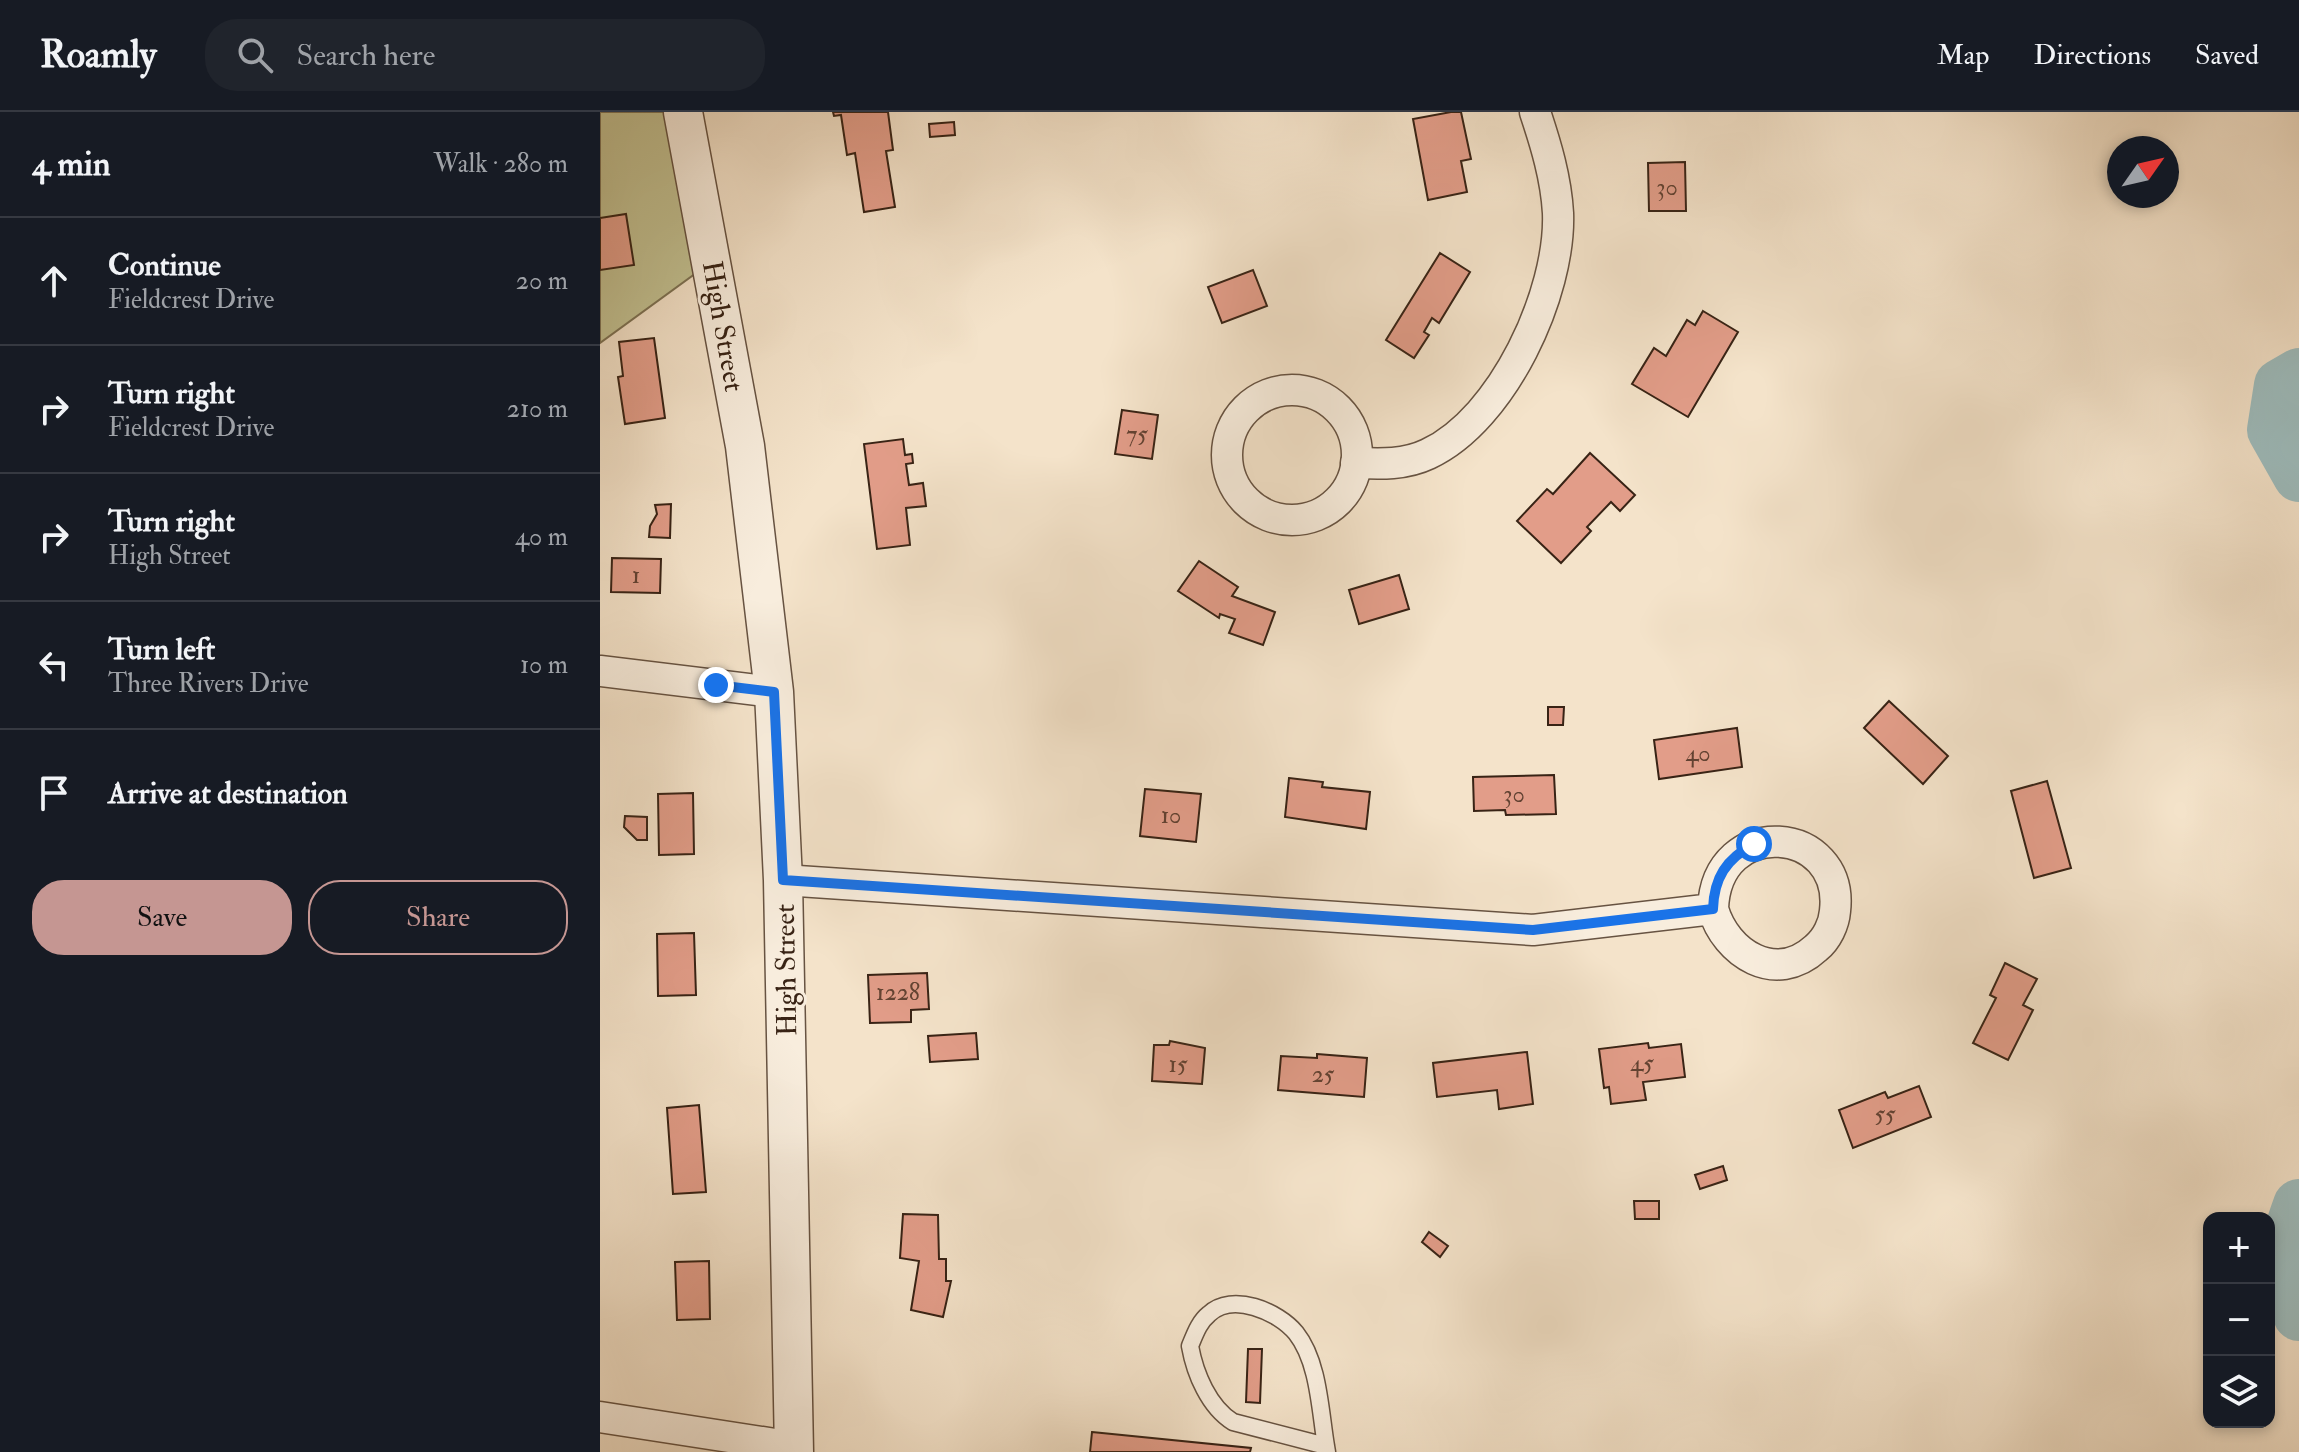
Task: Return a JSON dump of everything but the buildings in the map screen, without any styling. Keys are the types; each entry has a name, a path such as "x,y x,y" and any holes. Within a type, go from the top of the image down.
{"street":[{"name":"High Street","path":"683,112 745,446 774,692 783,880 794,1449"},
{"path":"1356,463 1408,462 1458,436 1488,402 1533,328 1552,271 1558,213 1554,178 1535,112"},
{"path":"1299,390 1313,394 1338,409 1353,434 1356,463 1345,492 1335,504 1307,518 1276,519 1249,504 1238,492 1231,478 1227,447 1230,433 1246,409 1270,393 1299,390"},
{"path":"600,671 774,692"},
{"path":"1770,840 1794,844 1816,856 1830,876 1837,900 1835,918 1818,947 1788,963 1754,961 1739,953 1718,926 1713,909 1718,877 1727,863 1746,848 1770,840"},
{"path":"783,880 1533,930 1713,909"},
{"path":"600,1417 794,1449"}],"lane":[{"path":"1232,1303 1259,1309 1296,1333 1316,1382 1327,1449 1233,1422 1222,1415 1207,1393 1190,1346 1209,1314 1232,1303"}],"shaded area":[{"path":"600,112 687,112 725,252 600,343"}],"waterway":[{"path":"2299,374 2280,385 2273,430 2299,476"},
{"path":"2299,1205 2285,1260 2288,1284 2299,1315"}],"route":[{"path":"716,685 774,692 783,880 1533,930 1713,909 1718,877 1739,852 1754,844"}]}
